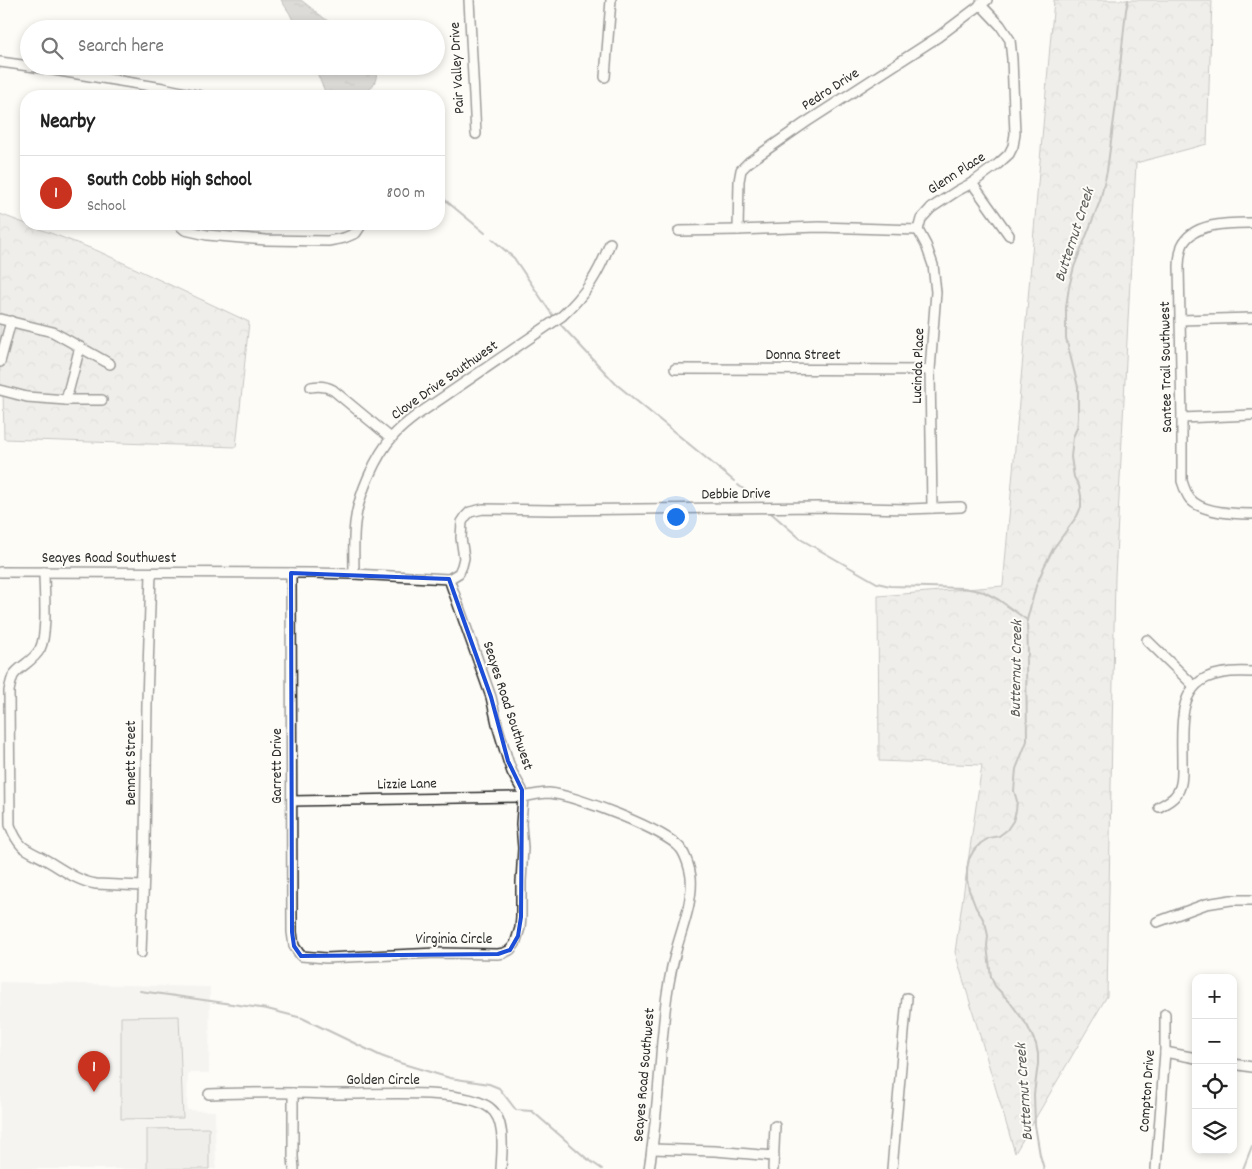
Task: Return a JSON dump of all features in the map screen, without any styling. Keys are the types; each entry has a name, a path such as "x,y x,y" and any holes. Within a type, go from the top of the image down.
{"street":[{"name":"Pair Valley Drive","path":"469,0 476,134"},
{"path":"605,77 611,0"},
{"name":"Glenn Place","path":"918,230 921,219 931,208 972,183 998,164 1009,154 1013,146 1015,134 1010,40 984,2"},
{"name":"Pedro Drive","path":"738,230 739,181 741,170 749,162 805,123 938,37 984,2"},
{"path":"0,62 20,65"},
{"path":"75,75 153,90"},
{"path":"972,183 1009,235"},
{"name":"Santee Trail Southwest","path":"1252,223 1210,226 1198,230 1182,245 1179,266 1182,480 1184,488 1190,500 1205,509 1252,514"},
{"path":"679,231 819,227 918,230"},
{"path":"185,230 207,235 266,240 328,240 344,238 356,233 358,230"},
{"name":"Lucinda Place","path":"918,230 933,265 936,292 930,370 932,508"},
{"name":"Clove Drive Southwest","path":"354,574 355,530 359,502 373,469 392,438 417,415 562,316 596,275 610,243"},
{"path":"0,318 53,332 110,364"},
{"path":"1180,320 1252,318"},
{"path":"0,362 11,321"},
{"path":"66,400 80,347"},
{"name":"Donna Street","path":"675,369 930,370"},
{"path":"311,388 318,386 334,390 392,438"},
{"path":"0,390 27,397 102,400"},
{"path":"1182,418 1252,416"},
{"name":"Debbie Drive","path":"449,579 459,573 464,558 462,522 466,516 475,510 482,509 961,507"},
{"name":"Seayes Road Southwest","path":"0,572 291,573 449,579 491,697 508,761 522,790 523,797 543,793 592,805 662,834 678,846 686,858 691,877 689,899 667,990 657,1114 649,1169"},
{"path":"44,572 45,628 42,643 36,655 13,676 9,691 10,825 15,838 28,851 73,876 89,883 143,886"},
{"name":"Bennett Street","path":"141,953 151,573"},
{"name":"Garrett Drive","path":"291,573 292,932 294,946 302,956"},
{"path":"1147,640 1194,686"},
{"path":"1159,807 1174,797 1179,790 1182,778 1183,715 1189,694 1194,686 1220,673 1252,672"},
{"name":"Lizzie Lane","path":"292,801 523,797"},
{"name":"Virginia Circle","path":"302,956 326,958 498,954 510,950 518,936 522,917 523,797"},
{"path":"1157,922 1206,904 1232,900 1252,900"},
{"path":"892,1169 907,998"},
{"name":"Compton Drive","path":"1156,1169 1165,1052 1165,1014"},
{"path":"1165,1052 1192,1057"},
{"path":"1237,1065 1252,1067"},
{"path":"293,1093 292,1138 294,1169"},
{"name":"Golden Circle","path":"209,1094 443,1095 477,1101 490,1108 499,1120 502,1147 501,1169"},
{"path":"773,1169 775,1126"},
{"path":"652,1149 715,1151 774,1156"}],"highlighted area":[{"path":"291,573 449,579 491,697 508,761 522,790 521,917 518,936 510,950 498,954 301,956 294,946 292,932"}],"shaded area":[{"path":"0,982 210,987 209,1073 188,1073 187,1110 215,1111 216,1169 0,1169"}],"green space":[{"path":"1054,0 1212,0 1207,144 1136,163 1115,577 1107,996 1015,1153 955,952 982,765 879,761 878,596 1003,586"},
{"path":"0,214 20,222 20,230 42,230 98,251 249,322 236,447 4,439 3,390 0,389"},
{"path":"179,1016 183,1118 121,1119 121,1017"},
{"path":"209,1128 209,1169 147,1169 147,1129"}],"water":[{"path":"281,0 301,0 327,20 293,20"},
{"path":"318,75 376,75 376,79 369,90 324,90"}],"waterway":[{"name":"Butternut Creek","path":"1044,1169 1035,1125 1034,1094 1038,1064 1036,1044 1027,1025 995,986 991,977 986,926 969,890 967,869 969,859 974,850 989,838 999,836 1007,830 1013,821 1017,801 1014,791 1016,769 1027,741 1027,620 1036,586 1044,567 1053,549 1077,516 1081,507 1081,496 1079,486 1074,477 1071,457 1073,437 1077,428 1078,387 1066,338 1066,307 1074,267 1100,201 1107,171 1128,0"},
{"path":"445,200 485,233"},
{"path":"492,239 514,258 553,316"},
{"path":"560,324 616,384 734,481"},
{"path":"738,485 756,499"},
{"path":"771,513 802,540 877,583 890,586 964,588 984,592 1027,620"},
{"path":"140,991 267,1009 302,1018 381,1056 400,1063 450,1078 489,1084 499,1088 516,1110 532,1111 586,1158 602,1169"},
{"path":"1243,1169 1252,1146"}],"place":[{"name":"South Cobb High School","path":"94,1092"}]}
